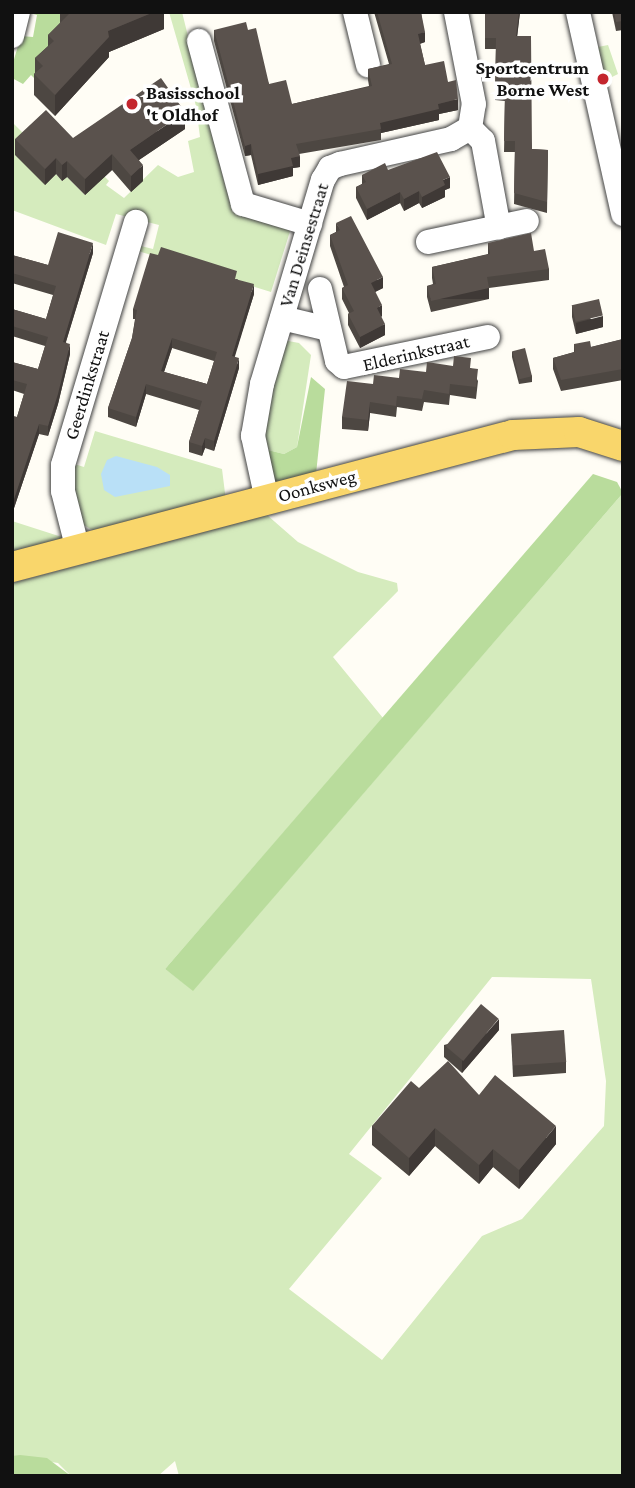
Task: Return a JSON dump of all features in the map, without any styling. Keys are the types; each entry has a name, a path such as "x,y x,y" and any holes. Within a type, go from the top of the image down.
{"main road":[{"name":"Oonksweg","path":"12,567 513,435 579,432 623,446"}],"street":[{"path":"12,36 18,12"},
{"path":"355,12 368,65"},
{"path":"456,12 474,104 470,128 483,141 499,228"},
{"path":"578,12 623,214"},
{"path":"200,41 243,204 310,224"},
{"name":"Van Deinsestraat","path":"267,500 253,436 282,318 330,168 451,139 470,128"},
{"name":"Geerdinkstraat","path":"78,550 62,491 63,465 136,222"},
{"path":"428,242 527,222"},
{"name":"Elderinkstraat","path":"320,289 337,361 354,368 488,337"},
{"path":"282,318 328,329"}],"green space":[{"path":"26,12 63,12 68,17 35,79 31,75 23,84 12,78 12,66 21,36 33,37 37,15"},
{"path":"169,12 182,12 226,189 292,225 271,292 135,250 137,245 153,249 159,225 116,214 106,245 12,210 12,122 25,135 45,184 56,174 62,181 67,177 85,195 86,158 109,181 106,185 124,198 158,165 178,177 194,172 188,141 200,137 196,106"},
{"path":"608,45 618,74 606,80 593,48"},
{"path":"278,339 299,343 311,355 297,447 284,454 264,449 262,412"},
{"path":"311,377 325,389 316,474 269,485 264,449 284,454 297,447"},
{"path":"95,431 222,469 226,501 99,534 77,521 71,463 84,467"},
{"path":"593,474 617,482 623,493 193,991 165,969"},
{"path":"623,493 623,1476 179,1476 175,1461 158,1476 71,1476 58,1463 12,1456 12,583 267,515 298,542 358,572 397,583 398,591 333,657 383,718 165,969 193,990","holes":["492,977 591,979 606,1081 604,1126 522,1219 482,1236 382,1360 289,1289 382,1178 349,1154"]},
{"path":"12,521 68,539 12,554"},
{"path":"12,1456 47,1458 71,1476 12,1476"}],"water":[{"path":"116,456 157,467 170,475 170,486 115,497 104,490 101,474 107,460"}],"building":[{"path":"67,12 154,12 108,31 109,37 55,95 34,74 43,66 35,58 54,41 48,35 69,14"},
{"path":"377,12 421,12 425,32 418,34 425,65 444,61 448,82 456,80 458,99 438,104 439,109 380,123 381,129 296,144 300,156 291,158 293,166 258,174 251,144 245,146 214,30 246,22 248,30 256,28 269,84 286,80 292,104 372,86 368,69 392,64"},
{"path":"485,12 519,12 516,36 531,36 532,149 548,150 547,202 514,193 515,141 504,141 505,90 495,89 496,38 485,38"},
{"path":"614,12 623,12 623,21 616,22"},
{"path":"161,78 185,112 130,150 143,165 131,176 112,154 85,179 67,161 62,165 56,158 45,169 15,139 46,110 73,138"},
{"path":"437,152 450,177 443,180 445,185 422,197 419,191 404,199 400,192 367,209 356,187 366,182 362,175 385,163 388,170"},
{"path":"351,216 383,277 371,283 382,305 377,308 385,324 360,337 348,314 354,311 342,288 348,285 330,235 340,230 336,223"},
{"path":"58,232 93,243 63,342 70,344 58,394 48,426 39,424 12,505 12,416 17,417 27,384 12,380 12,362 38,369 48,337 12,326 12,309 46,319 56,286 12,273 12,255 48,265"},
{"path":"531,233 534,251 545,249 549,269 487,277 489,288 431,301 427,286 436,284 432,267 490,254 488,243"},
{"path":"161,247 237,271 235,279 254,284 232,356 239,358 214,441 205,438 202,446 189,442 202,401 146,384 136,417 108,408 132,338 137,310 133,309 150,253 158,255","holes":["172,338 217,352 207,384 161,371"]},
{"path":"599,299 603,316 576,322 572,305"},
{"path":"623,339 623,369 561,380 553,358 575,352 574,344 590,341 591,347"},
{"path":"525,348 532,376 519,379 512,351"},
{"path":"454,356 471,358 470,368 478,369 476,387 450,384 449,394 424,390 422,399 397,396 396,406 370,402 368,420 342,417 347,381 373,384 374,375 399,378 400,369 426,372 427,362 453,366"},
{"path":"481,1004 499,1019 463,1061 446,1046"},
{"path":"564,1030 566,1062 513,1066 511,1034"},
{"path":"448,1061 479,1095 495,1075 556,1126 519,1170 493,1149 479,1165 435,1128 409,1158 372,1126 411,1081 419,1088"}],"place":[{"name":"Sportcentrum Borne West","path":"603,79"},
{"name":"Basisschool 't Oldhof","path":"132,104"}]}
